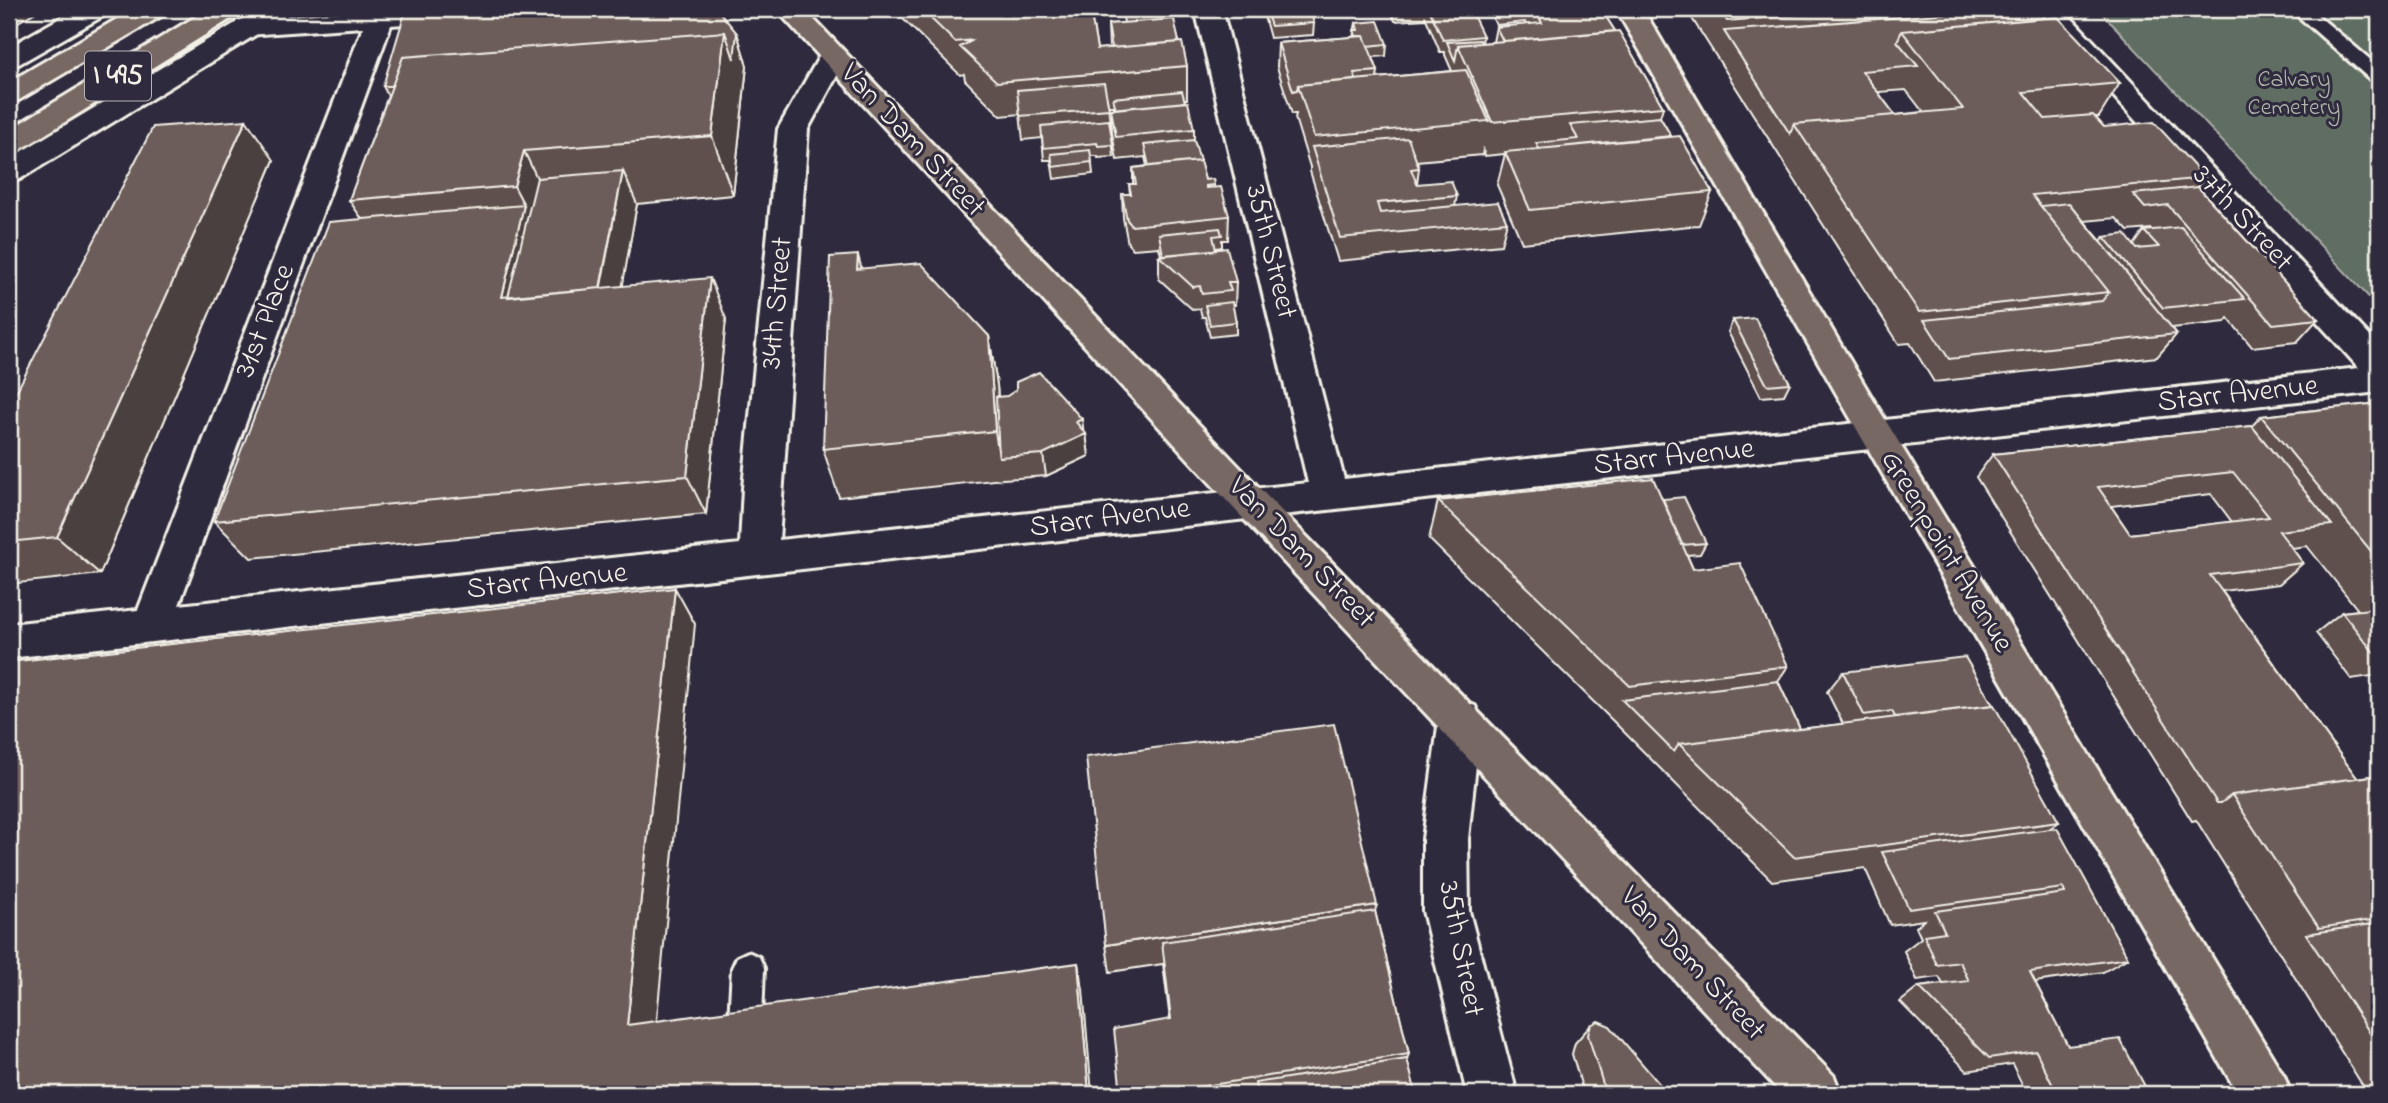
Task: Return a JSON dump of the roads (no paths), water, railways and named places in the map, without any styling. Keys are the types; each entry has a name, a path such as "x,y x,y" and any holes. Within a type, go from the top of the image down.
{"main road":[{"path":"9,94 135,9"},
{"name":"I 495","path":"9,94 153,9"},
{"name":"Van Dam Street","path":"789,9 1251,503 1816,1094"},
{"name":"Greenpoint Avenue","path":"1629,9 1877,436 2266,1094"},
{"name":"I 495","path":"9,143 237,18"}],"street":[{"path":"9,58 95,9"},
{"path":"9,172 237,18 278,9"},
{"path":"237,18 380,18 493,9"},
{"name":"35th Street","path":"1208,9 1330,495"},
{"name":"37th Street","path":"2048,9 2379,368"},
{"name":"31st Place","path":"152,625 380,18"},
{"name":"34th Street","path":"759,559 793,129 833,57"},
{"name":"Starr Avenue","path":"9,641 2379,379"},
{"name":"35th Street","path":"1460,719 1445,839 1446,911 1492,1094"}],"lane":[{"path":"2299,9 2379,77"},
{"path":"742,1094 748,968"}],"park label":[{"name":"Calvary Cemetery","path":"2294,94"}]}
